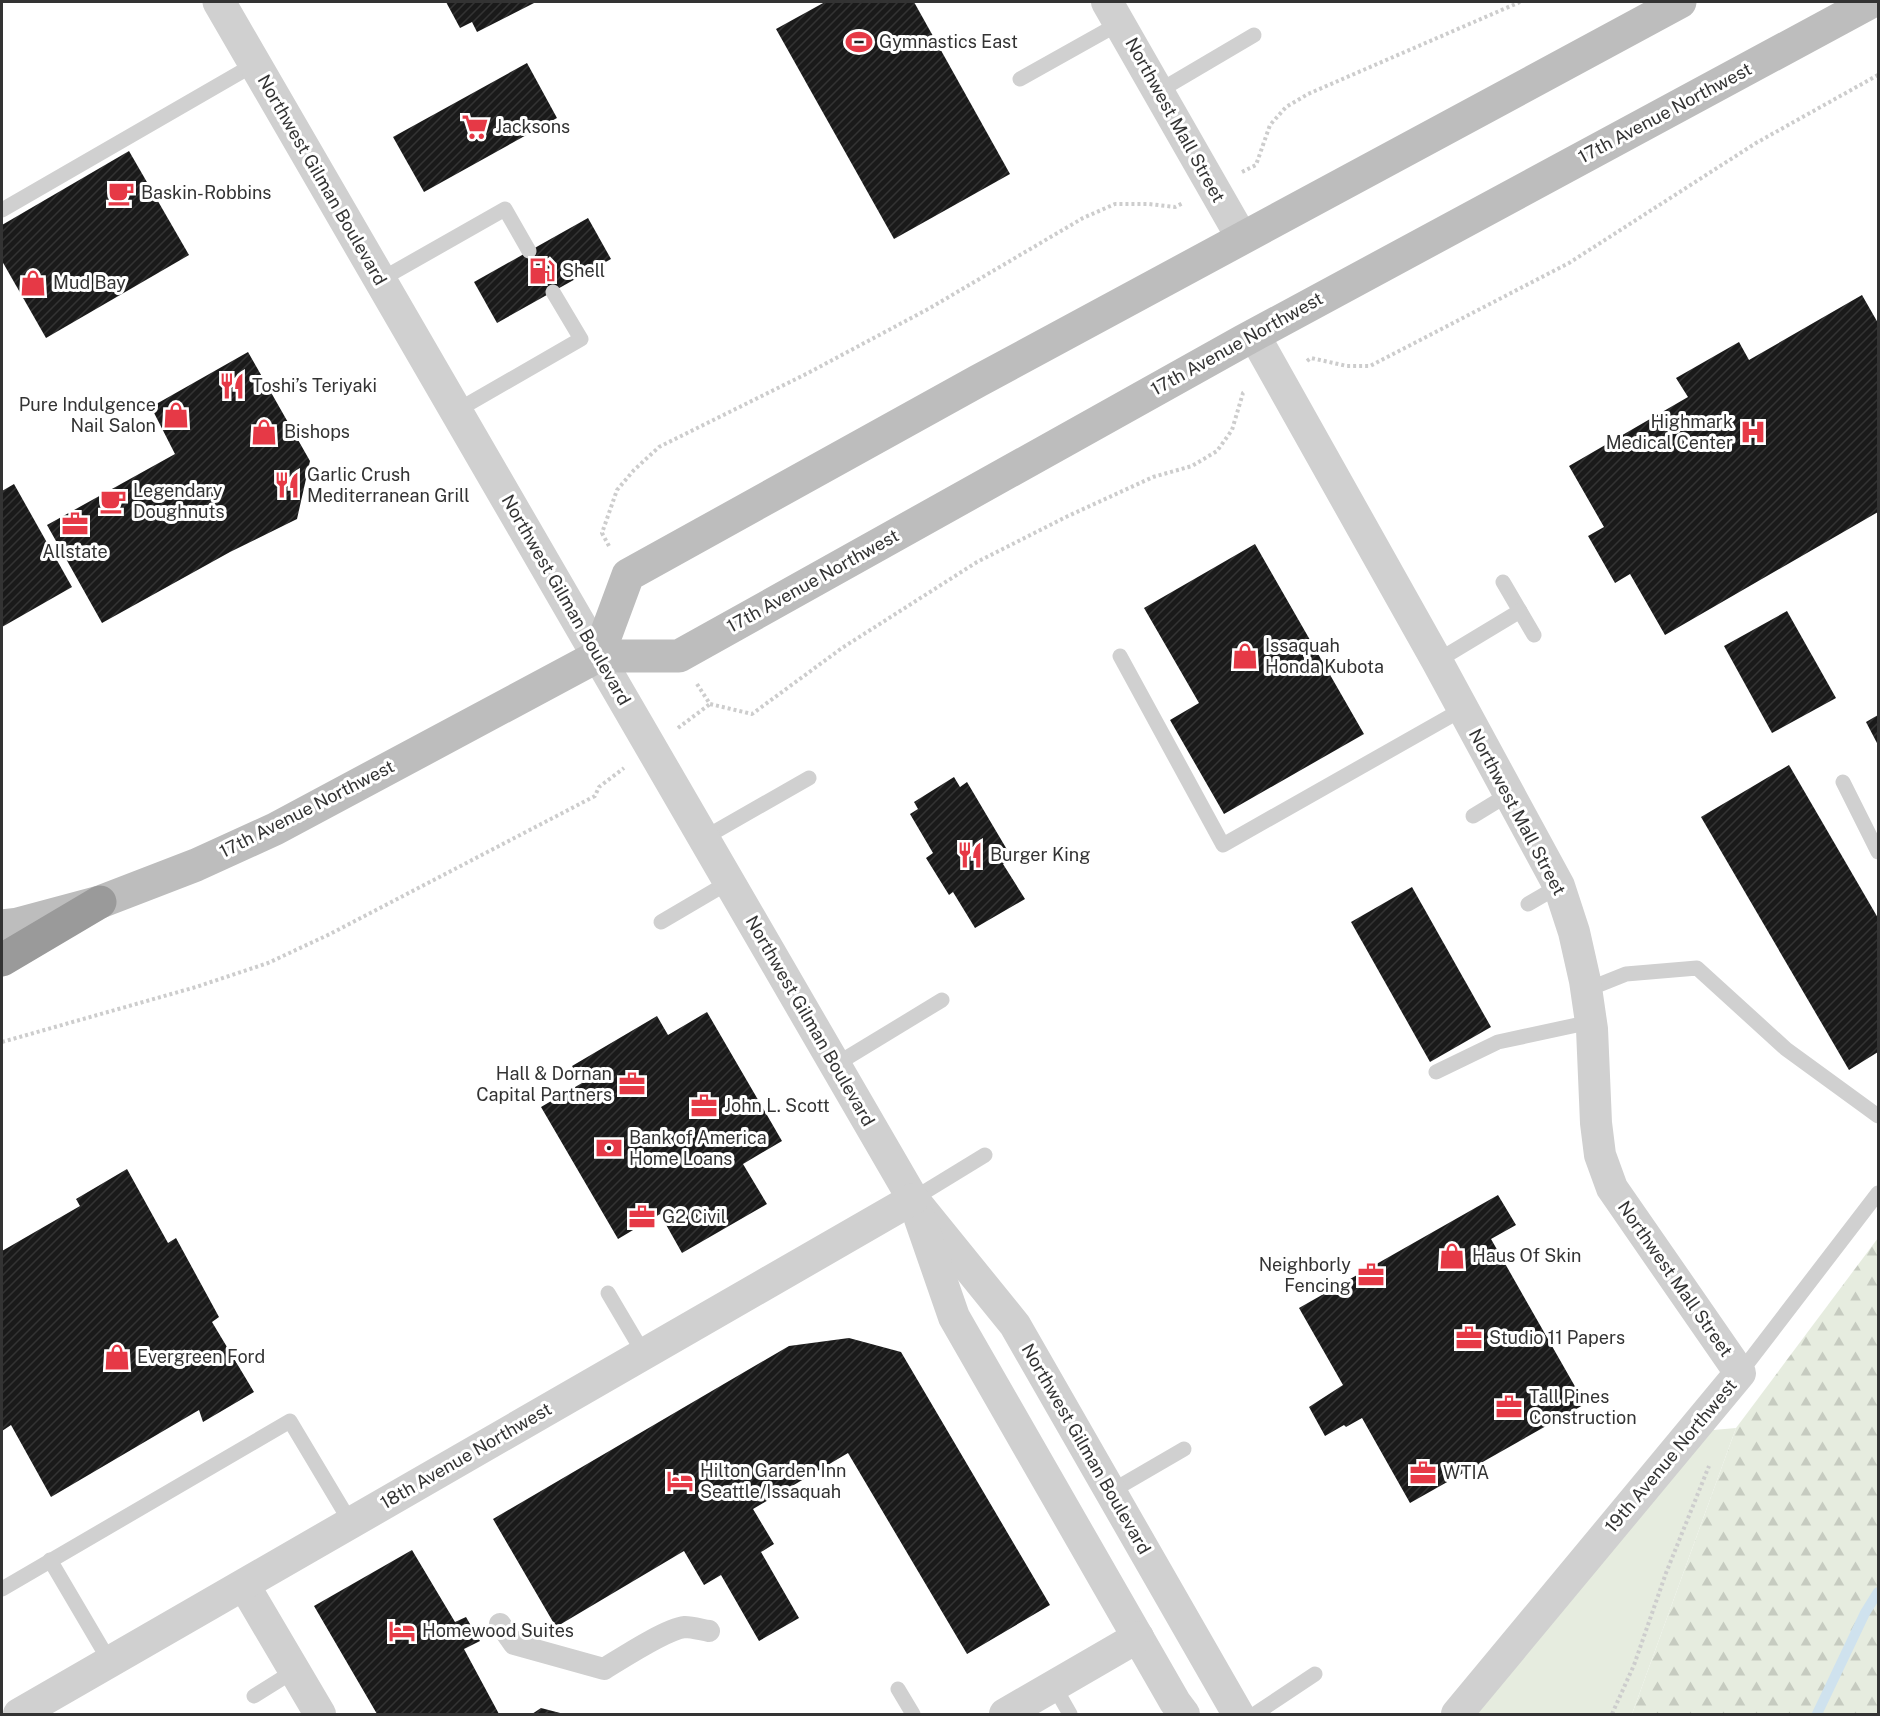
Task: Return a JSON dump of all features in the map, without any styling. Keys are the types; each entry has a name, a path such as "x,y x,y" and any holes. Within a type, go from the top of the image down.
{"highway":[{"path":"2,960 100,902"}],"main road":[{"path":"598,656 627,575 1242,238 1680,2"},
{"name":"17th Avenue Northwest","path":"2,926 18,924 100,902 196,865 275,829 598,656 679,656 1254,334 1871,2"}],"street":[{"name":"Northwest Gilman Boulevard","path":"219,2 913,1199 1015,1325 1238,1714"},
{"name":"Northwest Mall Street","path":"1114,12 1242,238"},
{"name":"Northwest Mall Street","path":"1254,334 1437,661 1559,886 1574,932 1586,990 1591,1022 1600,1155 1612,1188 1740,1373"},
{"name":"Northwest Gilman Boulevard","path":"913,1199 954,1317 1184,1714"},
{"name":"18th Avenue Northwest","path":"19,1714 913,1199"},
{"name":"19th Avenue Northwest","path":"1457,1714 1740,1373"},
{"path":"244,1585 320,1714"},
{"path":"500,1624 514,1644 604,1669 664,1635 681,1628 709,1631"},
{"path":"1005,1714 1138,1637"}],"lane":[{"path":"1020,79 1114,12"},
{"path":"1159,91 1254,35"},
{"path":"2,210 255,64"},
{"path":"380,280 506,208 529,251"},
{"path":"456,411 581,339 553,292"},
{"path":"1503,582 1534,636"},
{"path":"1437,661 1520,611"},
{"path":"1120,656 1223,845 1463,709"},
{"path":"704,838 809,778"},
{"path":"1843,782 1878,852"},
{"path":"1473,816 1509,794"},
{"path":"662,922 729,882"},
{"path":"1528,904 1559,886"},
{"path":"1586,990 1626,974 1697,968 1786,1049 1878,1116"},
{"path":"835,1065 942,1000"},
{"path":"1436,1072 1498,1042 1591,1022"},
{"path":"913,1199 985,1155"},
{"name":"19th Avenue Northwest","path":"1740,1373 1878,1193"},
{"path":"608,1293 644,1354"},
{"path":"2,1589 290,1421 351,1523"},
{"path":"1110,1492 1185,1449"},
{"path":"50,1560 110,1662"},
{"path":"254,1696 294,1671"},
{"path":"1255,1714 1315,1674"},
{"path":"1054,1686 1070,1714"},
{"path":"898,1689 913,1714"}],"path":[{"path":"1256,165 1270,125 1286,107 1308,94 1520,2"},
{"path":"1311,358 1347,366 1370,366 1558,269 1756,143 1878,75"},
{"path":"602,533 617,490 634,470 659,447 808,373 930,308 1083,218 1115,204 1175,207"},
{"path":"710,704 752,714 842,648 977,562 1066,517 1153,477 1192,466 1217,451 1232,430 1243,393"},
{"path":"2,1042 196,987 268,963 330,934 595,796 599,787"},
{"path":"1612,1714 1634,1665 1666,1573 1714,1452 1691,1432"}],"green space":[{"path":"1878,1238 1878,1714 1632,1714 1736,1428"},
{"path":"1736,1428 1632,1714 1457,1714 1691,1432"}],"building":[{"path":"446,2 536,2 477,32 472,22 460,28"},
{"path":"825,2 914,2 1010,174 894,239 776,29"},
{"name":"Jacksons","path":"527,63 557,118 424,192 393,137"},
{"path":"129,151 189,255 46,338 2,261 2,225"},
{"name":"Shell","path":"588,218 611,259 497,323 474,282"},
{"name":"Highmark Medical Center","path":"1862,295 1878,323 1878,512 1665,635 1630,574 1615,583 1588,536 1604,527 1569,466 1688,397 1676,378 1739,342 1749,360"},
{"path":"248,352 310,461 297,519 230,552 102,623 47,525 175,454 151,407"},
{"path":"14,484 72,587 2,627 2,491"},
{"name":"Issaquah Honda Kubota","path":"1255,544 1364,734 1224,814 1170,720 1199,703 1144,608"},
{"path":"1787,611 1836,698 1772,733 1724,646"},
{"path":"1878,715 1878,745 1866,722"},
{"path":"1789,765 1878,918 1878,1052 1849,1070 1701,817"},
{"name":"Burger King","path":"954,777 960,787 967,782 1012,858 1003,864 1025,899 975,928 953,892 949,895 926,858 933,853 910,814 918,809 914,802"},
{"path":"1412,887 1491,1027 1430,1062 1351,922"},
{"path":"707,1012 782,1141 743,1164 767,1204 682,1253 660,1214 618,1239 541,1107 582,1083 572,1066 657,1016 668,1035"},
{"name":"Evergreen Ford","path":"127,1169 168,1243 176,1238 219,1317 212,1322 254,1392 203,1422 199,1410 51,1497 11,1425 2,1431 2,1251 80,1206 76,1199"},
{"path":"1498,1195 1516,1225 1491,1239 1585,1404 1410,1503 1362,1418 1325,1436 1309,1407 1343,1385 1299,1308"},
{"name":"Hilton Garden Inn Seattle/Issaquah","path":"849,1338 901,1352 1050,1605 967,1654 848,1453 753,1509 774,1544 761,1552 799,1618 759,1641 721,1575 704,1585 684,1551 556,1627 493,1519 789,1346"},
{"name":"Homewood Suites","path":"412,1550 455,1622 466,1617 480,1641 464,1649 499,1714 377,1714 314,1606"},
{"path":"541,1708 564,1714 532,1714"}],"waterway":[{"path":"1817,1714 1865,1613 1878,1592"}],"place":[{"name":"Gymnastics East","path":"859,42"},
{"name":"Jacksons","path":"475,127"},
{"name":"Baskin-Robbins","path":"121,193"},
{"name":"Shell","path":"542,271"},
{"name":"Mud Bay","path":"33,283"},
{"name":"Toshi’s Teriyaki","path":"232,386"},
{"name":"Pure Indulgence Nail Salon","path":"176,415"},
{"name":"Bishops","path":"264,432"},
{"name":"Highmark Medical Center","path":"1753,432"},
{"name":"Garlic Crush Mediterranean Grill","path":"287,485"},
{"name":"Legendary Doughnuts","path":"113,501"},
{"name":"Allstate","path":"75,524"},
{"name":"Issaquah Honda Kubota","path":"1245,656"},
{"name":"Burger King","path":"970,855"},
{"name":"Hall & Dornan Capital Partners","path":"632,1084"},
{"name":"John L. Scott","path":"704,1106"},
{"name":"Bank of America Home Loans","path":"609,1148"},
{"name":"G2 Civil","path":"642,1217"},
{"name":"Haus Of Skin","path":"1452,1256"},
{"name":"Neighborly Fencing","path":"1371,1275"},
{"name":"Studio 11 Papers","path":"1469,1338"},
{"name":"Evergreen Ford","path":"117,1357"},
{"name":"Tall Pines Construction","path":"1509,1407"},
{"name":"WTIA","path":"1423,1473"},
{"name":"Hilton Garden Inn Seattle/Issaquah","path":"680,1481"},
{"name":"Homewood Suites","path":"402,1631"}]}
